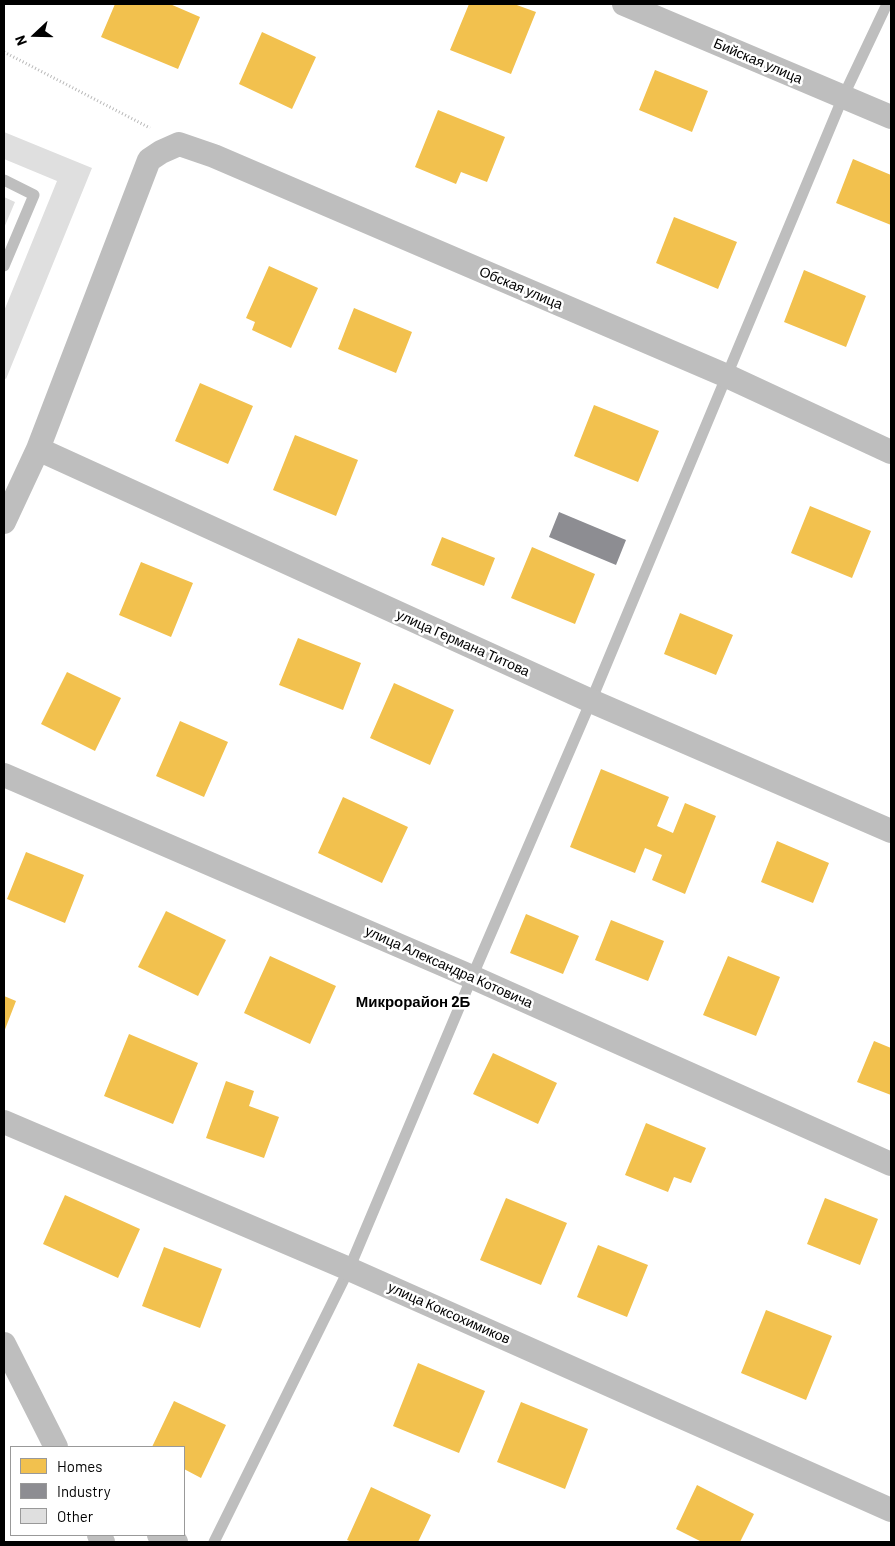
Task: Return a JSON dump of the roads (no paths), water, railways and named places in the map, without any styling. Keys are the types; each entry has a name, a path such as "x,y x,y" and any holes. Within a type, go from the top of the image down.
{"street":[{"name":"Бийская улица","path":"624,4 891,118"},
{"name":"Обская улица","path":"38,449 149,160 161,152 180,144 214,156 728,376 891,452"},
{"path":"4,522 38,449"},
{"name":"улица Германа Титова","path":"38,449 591,701 891,831"},
{"name":"улица Александра Котовича","path":"4,775 472,976 891,1164"},
{"name":"улица Коксохимиков","path":"4,1122 349,1269 891,1510"},
{"path":"4,1344 55,1446"},
{"path":"161,1536 176,1542"}],"lane":[{"path":"214,1542 349,1269 728,376 843,97 886,4"},
{"path":"4,180 34,195 4,266"}],"district":[{"name":"Микрорайон 2Б","path":"413,1002"}]}
